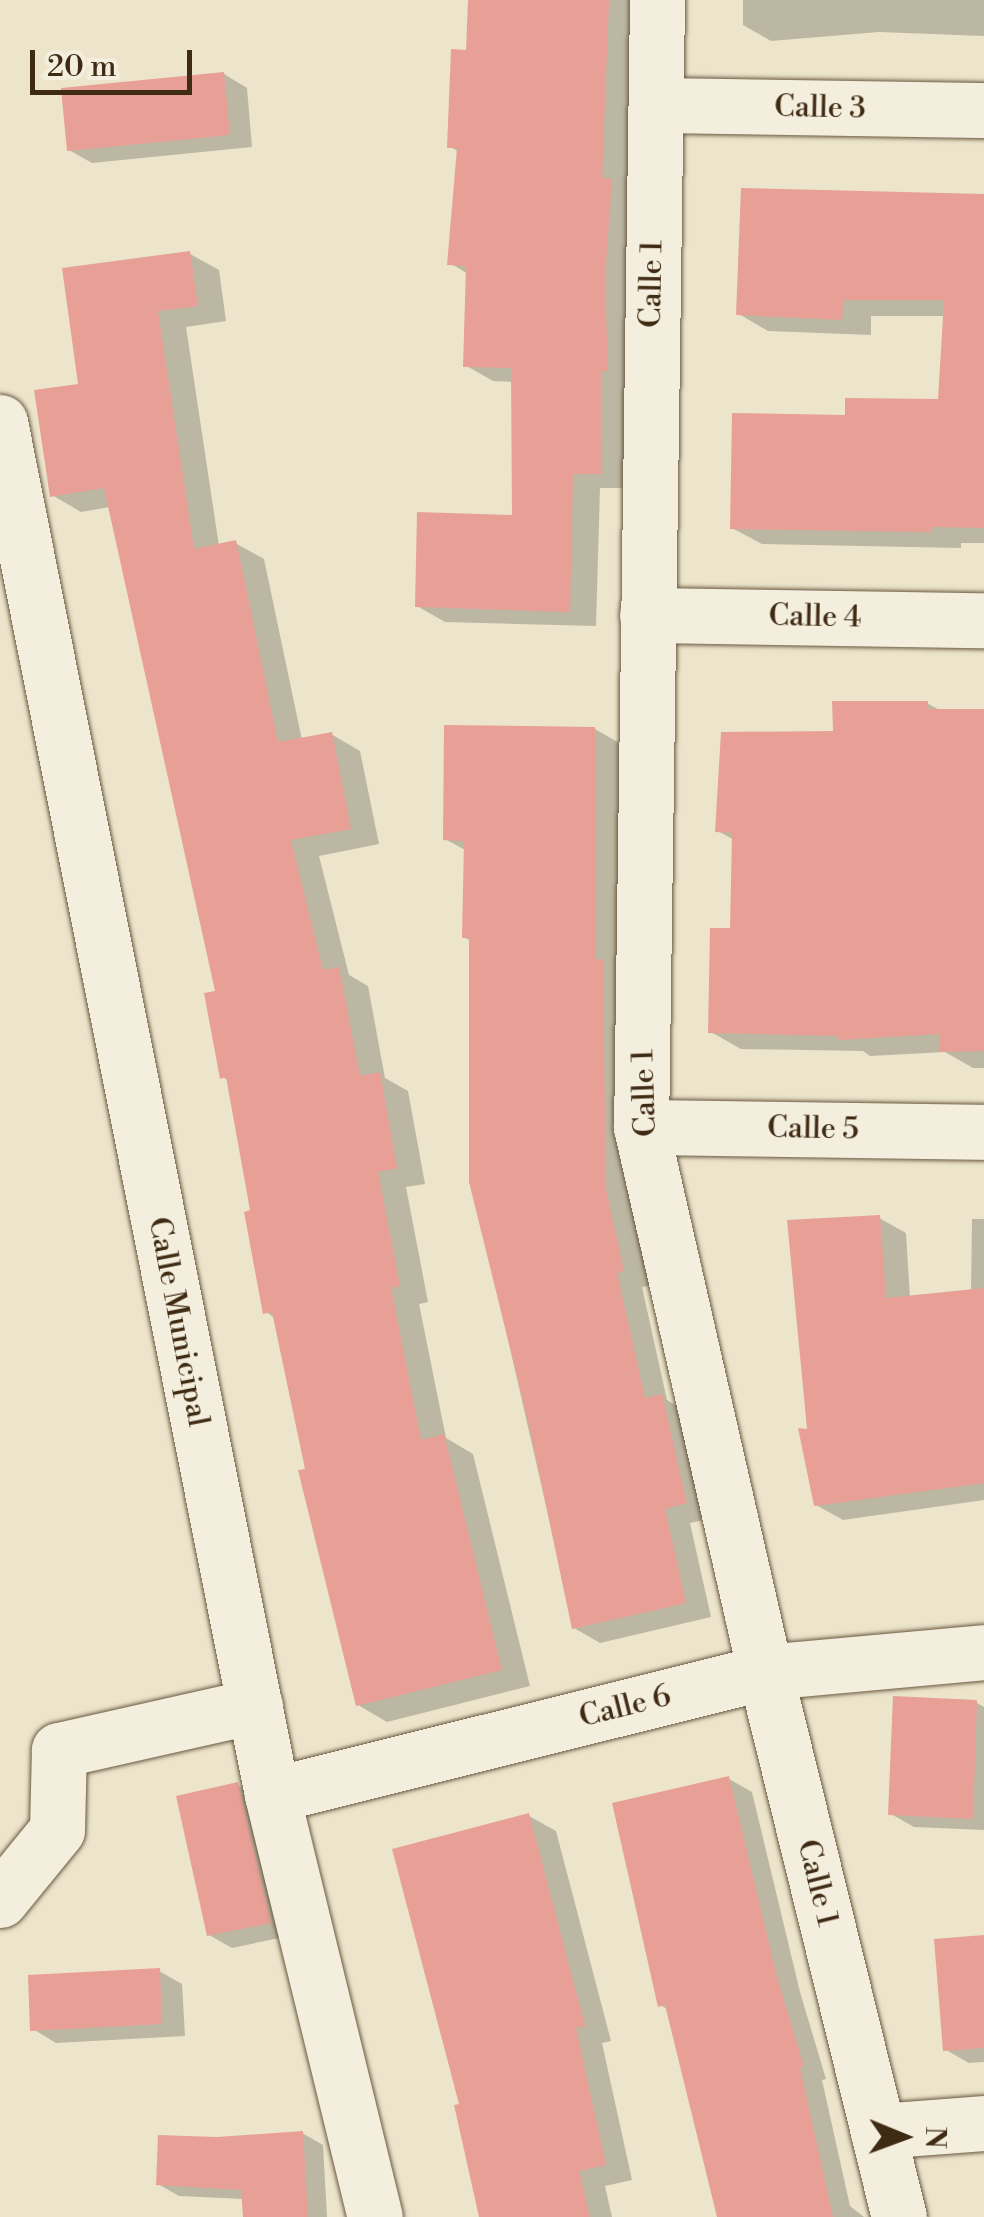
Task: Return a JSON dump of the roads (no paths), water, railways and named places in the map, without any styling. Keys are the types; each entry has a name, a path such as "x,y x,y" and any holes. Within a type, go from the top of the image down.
{"street":[{"name":"Calle 1","path":"657,0 641,1127 765,1672 899,2217"},
{"name":"Calle 3","path":"656,105 984,110"},
{"name":"Calle Municipal","path":"0,422 272,1795 376,2217"},
{"name":"Calle 4","path":"647,615 984,620"},
{"name":"Calle 5","path":"641,1127 984,1132"},
{"name":"Calle 6","path":"272,1795 765,1672 984,1652"},
{"path":"0,1900 57,1830 58,1750 255,1706"},
{"path":"878,2131 984,2123"}]}
